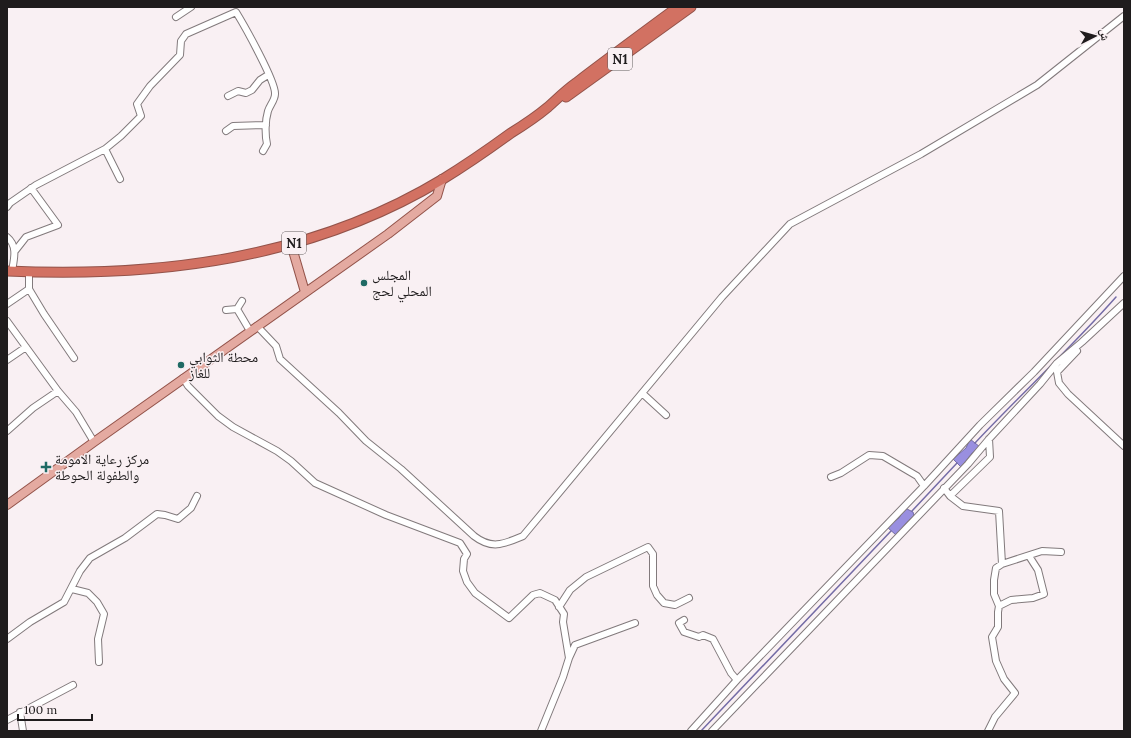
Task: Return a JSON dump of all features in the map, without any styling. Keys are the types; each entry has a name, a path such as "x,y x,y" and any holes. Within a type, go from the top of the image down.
{"highway":[{"name":"N1","path":"548,108 574,84 678,7"},
{"name":"N1","path":"10,271 101,273 201,264 267,251 358,221 414,195 486,151 548,108 578,90 691,7"}],"main road":[{"path":"7,505 183,378 388,234 437,196 442,179"},
{"path":"291,244 305,292"}],"street":[{"path":"176,17 191,7"},
{"path":"7,207 31,188 105,149 121,136 141,116 137,104 150,86 180,55 181,41 186,34 210,22 236,12 247,30 268,74 274,83 276,94 268,111 266,125 267,144 263,151"},
{"path":"237,309 254,328 276,346 280,359 339,413 366,441 401,469 483,543 504,544 523,536 722,297 790,224 921,154 1037,85 1124,16"},
{"path":"228,96 238,90 246,94 268,74"},
{"path":"226,131 233,126 266,125"},
{"path":"105,149 120,179"},
{"path":"10,271 15,251 26,238 58,225 31,188"},
{"path":"7,237 15,251"},
{"path":"29,272 29,289 74,358"},
{"path":"691,731 737,680 924,486 980,425 1034,372 1124,276"},
{"path":"7,304 29,289"},
{"path":"237,309 242,301"},
{"path":"712,731 968,464 989,439 1054,371 1077,350 1082,342 1124,303"},
{"path":"226,310 237,309"},
{"path":"7,321 58,391 76,412 94,442"},
{"path":"7,360 26,348"},
{"path":"1054,371 1059,383 1068,394 1124,446"},
{"path":"183,378 188,386 218,416 233,427 277,451 291,461 315,483 386,515 460,543 467,554 464,560 463,572 467,582 475,593 508,618 533,595 540,593 555,600 564,614 563,622 569,658"},
{"path":"8,427 58,391"},
{"path":"642,393 666,415"},
{"path":"950,496 990,457 989,439"},
{"path":"831,477 841,473 869,456 883,456 918,476 924,486"},
{"path":"944,488 950,496 963,506 999,511 1002,564"},
{"path":"7,639 30,622 64,602 80,571 90,558 125,538 157,514 178,519 191,508 197,496"},
{"path":"559,607 570,590 586,577 648,547 653,554 653,586 657,595 664,603 675,606 688,598"},
{"path":"1000,606 994,594 996,568 1002,564 1042,551 1061,552"},
{"path":"988,731 995,717 1015,693 1004,679 996,661 992,637 998,627 998,612 1000,606 1011,600 1033,598 1044,594 1038,570 1029,556"},
{"path":"72,589 88,593 97,602 104,614 98,639 99,662"},
{"path":"684,620 679,623 684,632 699,637 703,635 713,639 730,673 737,680"},
{"path":"541,731 575,645 634,623"},
{"path":"7,720 72,685"},
{"path":"20,712 23,731"}],"shaded area":[{"path":"970,439 980,447 972,453 961,467 953,459 966,448"},
{"path":"905,508 913,512 914,516 896,535 887,527 899,518"}],"waterway":[{"path":"975,443 1116,297"},
{"path":"912,511 957,463"},
{"path":"701,731 891,531"}],"place":[{"name":"المجلس المحلي لحج","path":"364,283"},
{"name":"محطة الثوابي للغاز","path":"181,365"},
{"name":"مركز رعاية الامومة والطفولة الحوطة","path":"46,467"}]}
